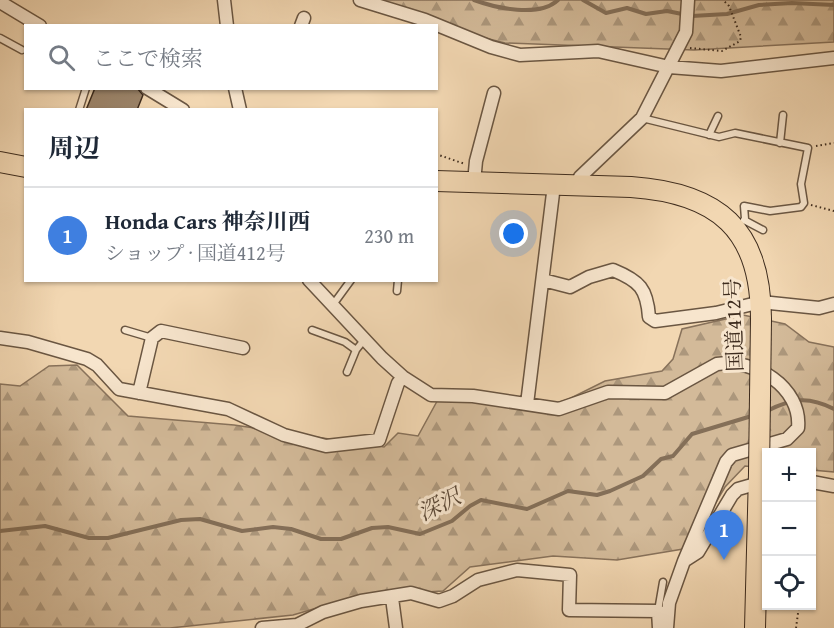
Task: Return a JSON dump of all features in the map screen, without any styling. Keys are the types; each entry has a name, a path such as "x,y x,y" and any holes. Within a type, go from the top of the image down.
{"highway":[{"path":"0,162 24,167"},
{"name":"国道412号","path":"438,181 475,176 554,184 656,188 681,193 739,222 756,266 761,310 762,477 755,628"}],"street":[{"path":"224,0 227,24"},
{"path":"360,0 435,24"},
{"path":"578,185 580,177 642,118 680,45 689,18 688,0"},
{"path":"0,2 37,24"},
{"path":"438,25 491,47 520,55 598,51 669,67 721,71 834,58"},
{"path":"150,90 180,108"},
{"path":"235,90 240,108"},
{"path":"475,176 494,93"},
{"path":"527,404 554,184"},
{"path":"543,280 570,287 605,271 614,270 640,287 648,297 649,317 655,321 716,313 819,308 834,304"},
{"path":"311,282 364,340 403,377 431,395 473,396 559,409 608,392 665,393 717,364 727,362 764,373 776,380 786,391 793,404 799,419 798,428 793,435 732,455 726,462 684,561 669,603 667,628"},
{"path":"139,393 152,338 161,331 210,347 243,348"},
{"path":"0,338 28,342 87,358 98,365 118,389 228,409 284,435 326,446 379,440 398,383 403,377"},
{"path":"684,561 698,552 732,495 738,489 762,477"},
{"path":"816,483 834,486"},
{"path":"262,628 296,627 323,612 362,601 392,598 411,593 439,601 453,596 478,580 517,570 570,575 569,610 658,611 659,628"},
{"path":"392,598 396,628"}],"lane":[{"path":"0,38 22,50"},
{"path":"80,108 85,90"},
{"path":"780,143 783,115"},
{"path":"709,135 718,116"},
{"path":"642,118 719,137 735,133 808,148 801,184 804,203 801,207 770,212 744,206 739,222 763,230"},
{"path":"332,306 350,282"},
{"path":"397,291 398,282"},
{"path":"125,330 152,338"},
{"path":"312,330 345,342 356,351"},
{"path":"347,372 356,351 364,340"},
{"path":"658,611 663,582"}],"path":[{"path":"680,45 722,51 737,45 741,37 729,6 723,0"},
{"path":"808,148 834,143"},
{"path":"438,155 475,176"},
{"path":"810,205 834,211"},
{"path":"796,628 798,610"}],"green space":[{"path":"358,0 834,0 834,42 694,50 505,43 438,26 438,24 430,24 366,8"},
{"path":"743,315 785,324 809,342 834,347 834,472 816,470 816,448 762,448 762,468 745,466 725,487 689,548 617,560 553,556 470,567 443,591 358,596 293,615 170,628 0,628 0,384 20,386 49,366 77,365 128,416 234,425 384,447 398,433 418,436 441,394 539,409 569,399 605,381 662,371 673,359 682,329"}],"building":[{"path":"94,90 139,90 143,95 138,108 87,108"}],"waterway":[{"path":"474,0 517,10 540,9 558,0"},
{"path":"583,0 606,13 627,8 646,14 667,11 692,16 727,14 759,5 792,3 834,5"},
{"name":"深沢","path":"767,411 784,403 801,400 816,402 834,409"},
{"name":"深沢","path":"0,531 45,526 89,538 108,538 181,520 200,519 242,531 273,527 291,529 321,539 341,539 372,528 388,527 420,534 452,521 481,500 527,509 568,491 597,495 610,491 643,476 661,459 673,456 692,434 755,415"}],"place":[{"name":"Honda Cars 神奈川西","path":"724,560"}]}
